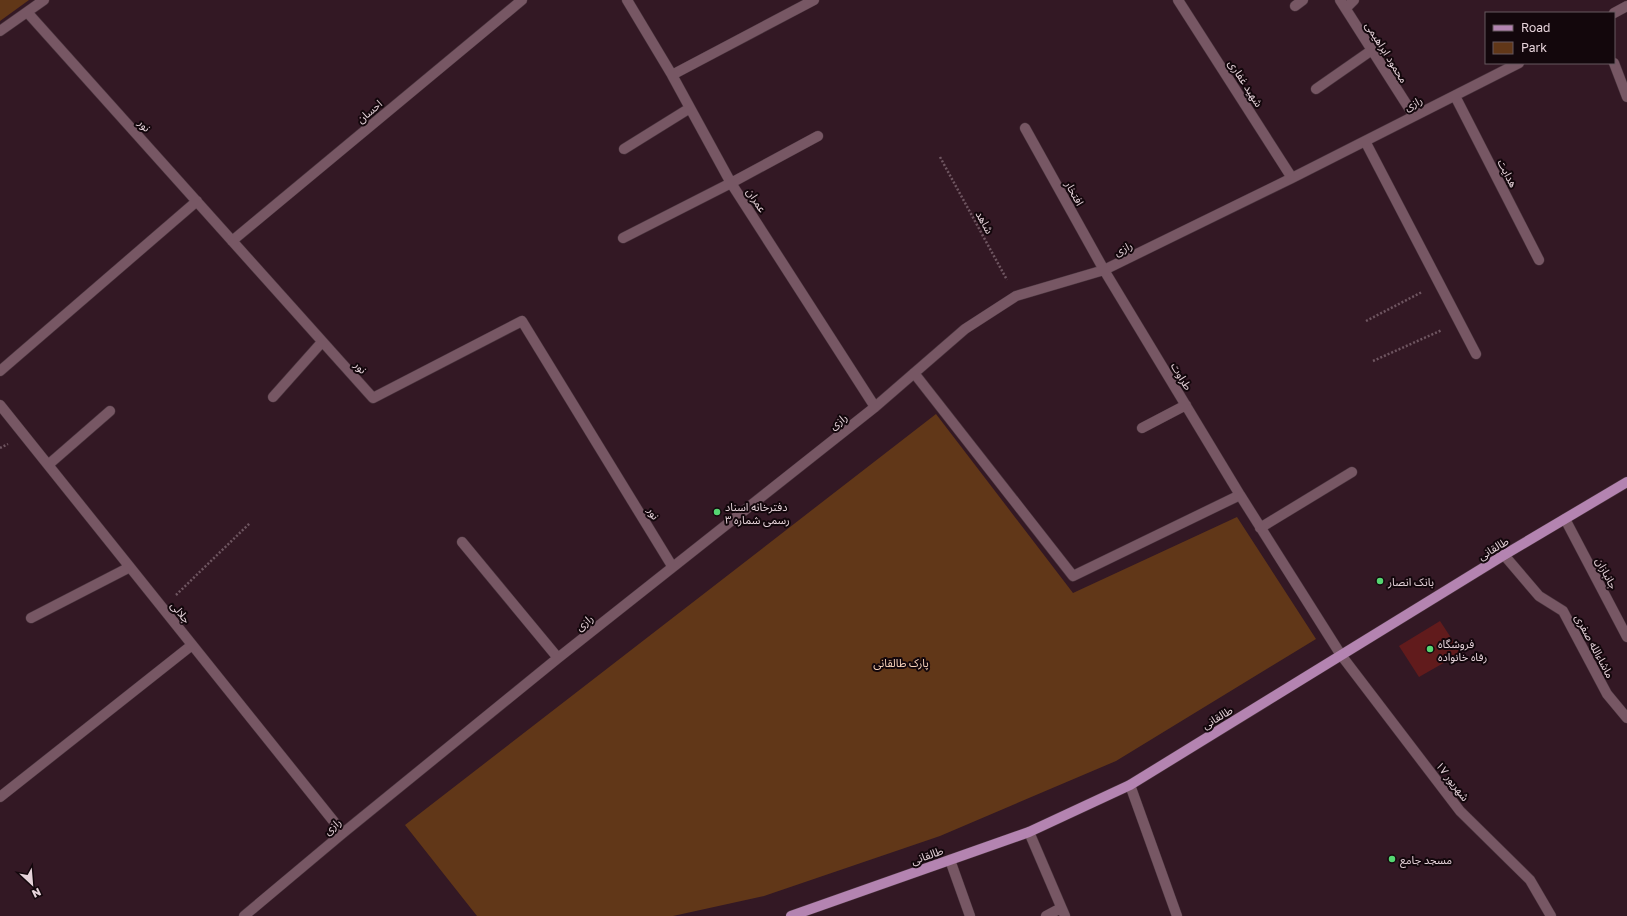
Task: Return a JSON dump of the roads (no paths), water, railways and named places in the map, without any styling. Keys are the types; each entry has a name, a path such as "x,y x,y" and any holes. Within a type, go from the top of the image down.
{"main road":[{"name":"طالقانی","path":"791,916 1030,832 1130,785 1504,555 1627,482"}],"street":[{"path":"0,31 44,0"},
{"name":"احسان","path":"232,241 522,0"},
{"name":"عمران","path":"627,0 672,75 732,183 875,407"},
{"path":"672,75 814,0"},
{"name":"شهید غفاری","path":"1178,0 1292,178"},
{"path":"1343,4 1354,0"},
{"name":"محمود ابراهیمی","path":"1343,4 1414,116"},
{"path":"1615,12 1627,6"},
{"name":"نور","path":"28,12 373,398 522,321 672,566"},
{"path":"1316,89 1372,50"},
{"name":"رازی","path":"244,916 343,833 672,566 875,407 965,329 1016,296 1104,270 1292,178 1517,64"},
{"path":"1614,64 1627,97"},
{"name":"هدایت","path":"1455,96 1539,260"},
{"path":"624,149 690,108"},
{"name":"افتخار","path":"1025,128 1104,270"},
{"path":"623,238 732,183 818,136"},
{"path":"1365,141 1476,354"},
{"path":"0,371 197,201"},
{"name":"طراوت","path":"1104,270 1260,528"},
{"path":"272,397 322,342"},
{"path":"914,373 1073,576 1240,495"},
{"path":"1142,428 1186,405"},
{"name":"جلالی","path":"0,406 343,833"},
{"path":"48,465 110,411"},
{"path":"1260,528 1352,472"},
{"name":"جانبازان","path":"1565,519 1627,637"},
{"name":"۱۷ شهریور","path":"1260,528 1341,655 1460,810 1530,880 1551,916"},
{"path":"462,542 558,658"},
{"name":"ماشاءالله صفری","path":"1504,555 1539,596 1563,611 1608,694 1627,718"},
{"path":"30,618 130,568"},
{"path":"0,797 192,645"},
{"path":"1130,785 1177,916"},
{"path":"1030,832 1063,912 1046,916"},
{"path":"950,860 970,916"}],"place":[{"name":"دفترخانه اسناد رسمی شماره ۳","path":"717,512"},
{"name":"بانک انصار","path":"1380,581"},
{"name":"فروشگاه رفاه خانواده","path":"1430,649"},
{"name":"مسجد جامع","path":"1392,859"}],"park label":[{"name":"پارک طالقانی","path":"901,662"}]}
